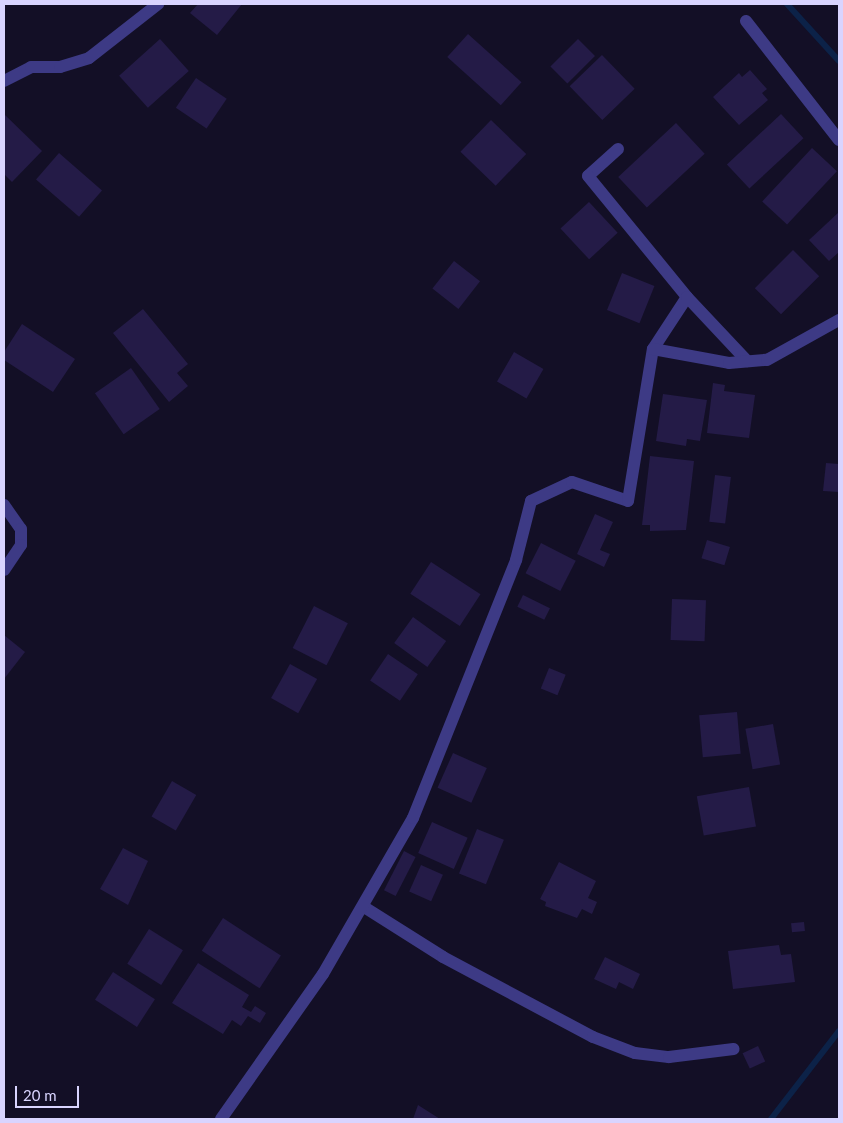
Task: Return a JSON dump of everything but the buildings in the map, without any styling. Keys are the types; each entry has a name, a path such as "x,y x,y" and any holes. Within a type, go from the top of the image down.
{"street":[{"path":"4,81 31,67 60,67 89,58 158,4"},
{"path":"746,21 839,140"},
{"path":"618,149 588,176 687,297 747,362"},
{"path":"221,1119 323,974 342,936 364,907 413,818 516,560 531,501 572,482 628,501 653,349 687,297"},
{"path":"653,349 729,363 767,360 839,320"},
{"path":"4,505 21,529 21,545 4,570"},
{"path":"364,907 443,957 593,1037 635,1053 669,1057 734,1049"}],"waterway":[{"path":"787,4 839,61"},
{"path":"771,1119 839,1031"}]}
